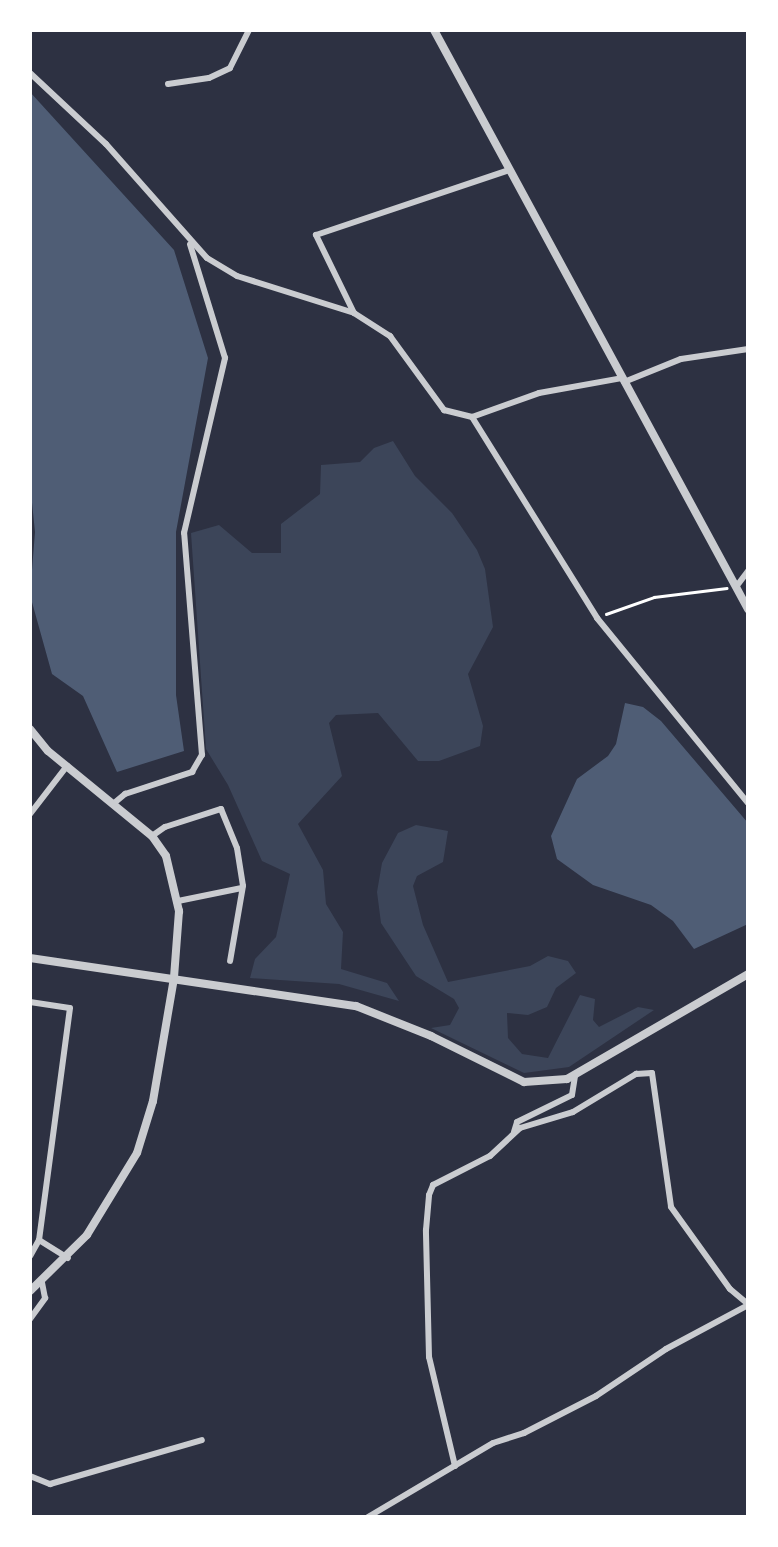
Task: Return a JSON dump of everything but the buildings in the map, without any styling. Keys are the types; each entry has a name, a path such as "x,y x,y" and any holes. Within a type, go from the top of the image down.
{"street":[{"path":"168,84 209,78 230,68 249,30"},
{"path":"435,30 748,609"},
{"path":"30,73 106,144 207,258 237,276 354,313 390,336 444,410 472,417 539,393 623,380 681,359 748,349"},
{"path":"354,313 316,235 509,170"},
{"path":"113,804 125,794 192,772 202,755 184,533 225,358 189,240"},
{"path":"472,417 597,618 748,803"},
{"path":"736,587 748,571"},
{"path":"30,729 67,766 152,836 166,856 177,901 174,978 153,1101 137,1153 106,1210 68,1258 30,1291"},
{"path":"30,814 67,766"},
{"path":"152,836 165,827 221,809 237,848 242,888 230,961"},
{"path":"177,901 242,888"},
{"path":"30,958 356,1006 431,1036 524,1082 567,1079 748,974"},
{"path":"30,1002 70,1008 39,1240 30,1256"},
{"path":"368,1517 455,1466 493,1443 524,1433 596,1396 666,1349 748,1305 730,1289 671,1207 652,1073 636,1074 573,1112 514,1132 490,1156 433,1185 429,1195 429,1357 455,1466"},
{"path":"514,1132 517,1122 572,1095 575,1074"},
{"path":"39,1240 68,1258"},
{"path":"30,1319 45,1298 42,1282"},
{"path":"30,1476 50,1484 202,1440"}],"path":[{"path":"597,618 654,597 736,587"}],"shaded area":[{"path":"30,92 174,250 208,358 176,532 176,695 184,751 117,772 83,696 52,674 30,595 35,532 30,483"},
{"path":"393,441 415,476 452,513 477,550 485,569 493,627 468,674 483,726 480,746 439,761 418,761 378,713 336,715 329,723 342,776 298,824 323,870 326,904 343,932 341,969 387,983 399,1001 339,984 250,978 255,959 276,937 290,874 262,861 228,785 206,749 191,533 219,525 252,553 281,553 281,524 320,494 321,465 360,462 374,448"},
{"path":"625,703 643,707 661,721 748,823 748,924 694,949 673,921 651,905 593,885 557,859 551,836 577,779 608,756 616,744"},
{"path":"416,825 448,831 443,862 417,876 413,886 423,925 448,982 530,966 548,956 568,961 576,973 556,988 547,1007 528,1015 507,1013 508,1038 522,1054 548,1058 580,995 595,999 593,1020 599,1027 638,1007 654,1010 569,1067 524,1073 431,1028 450,1025 459,1008 454,999 416,976 381,923 377,892 382,863 398,833"}]}
